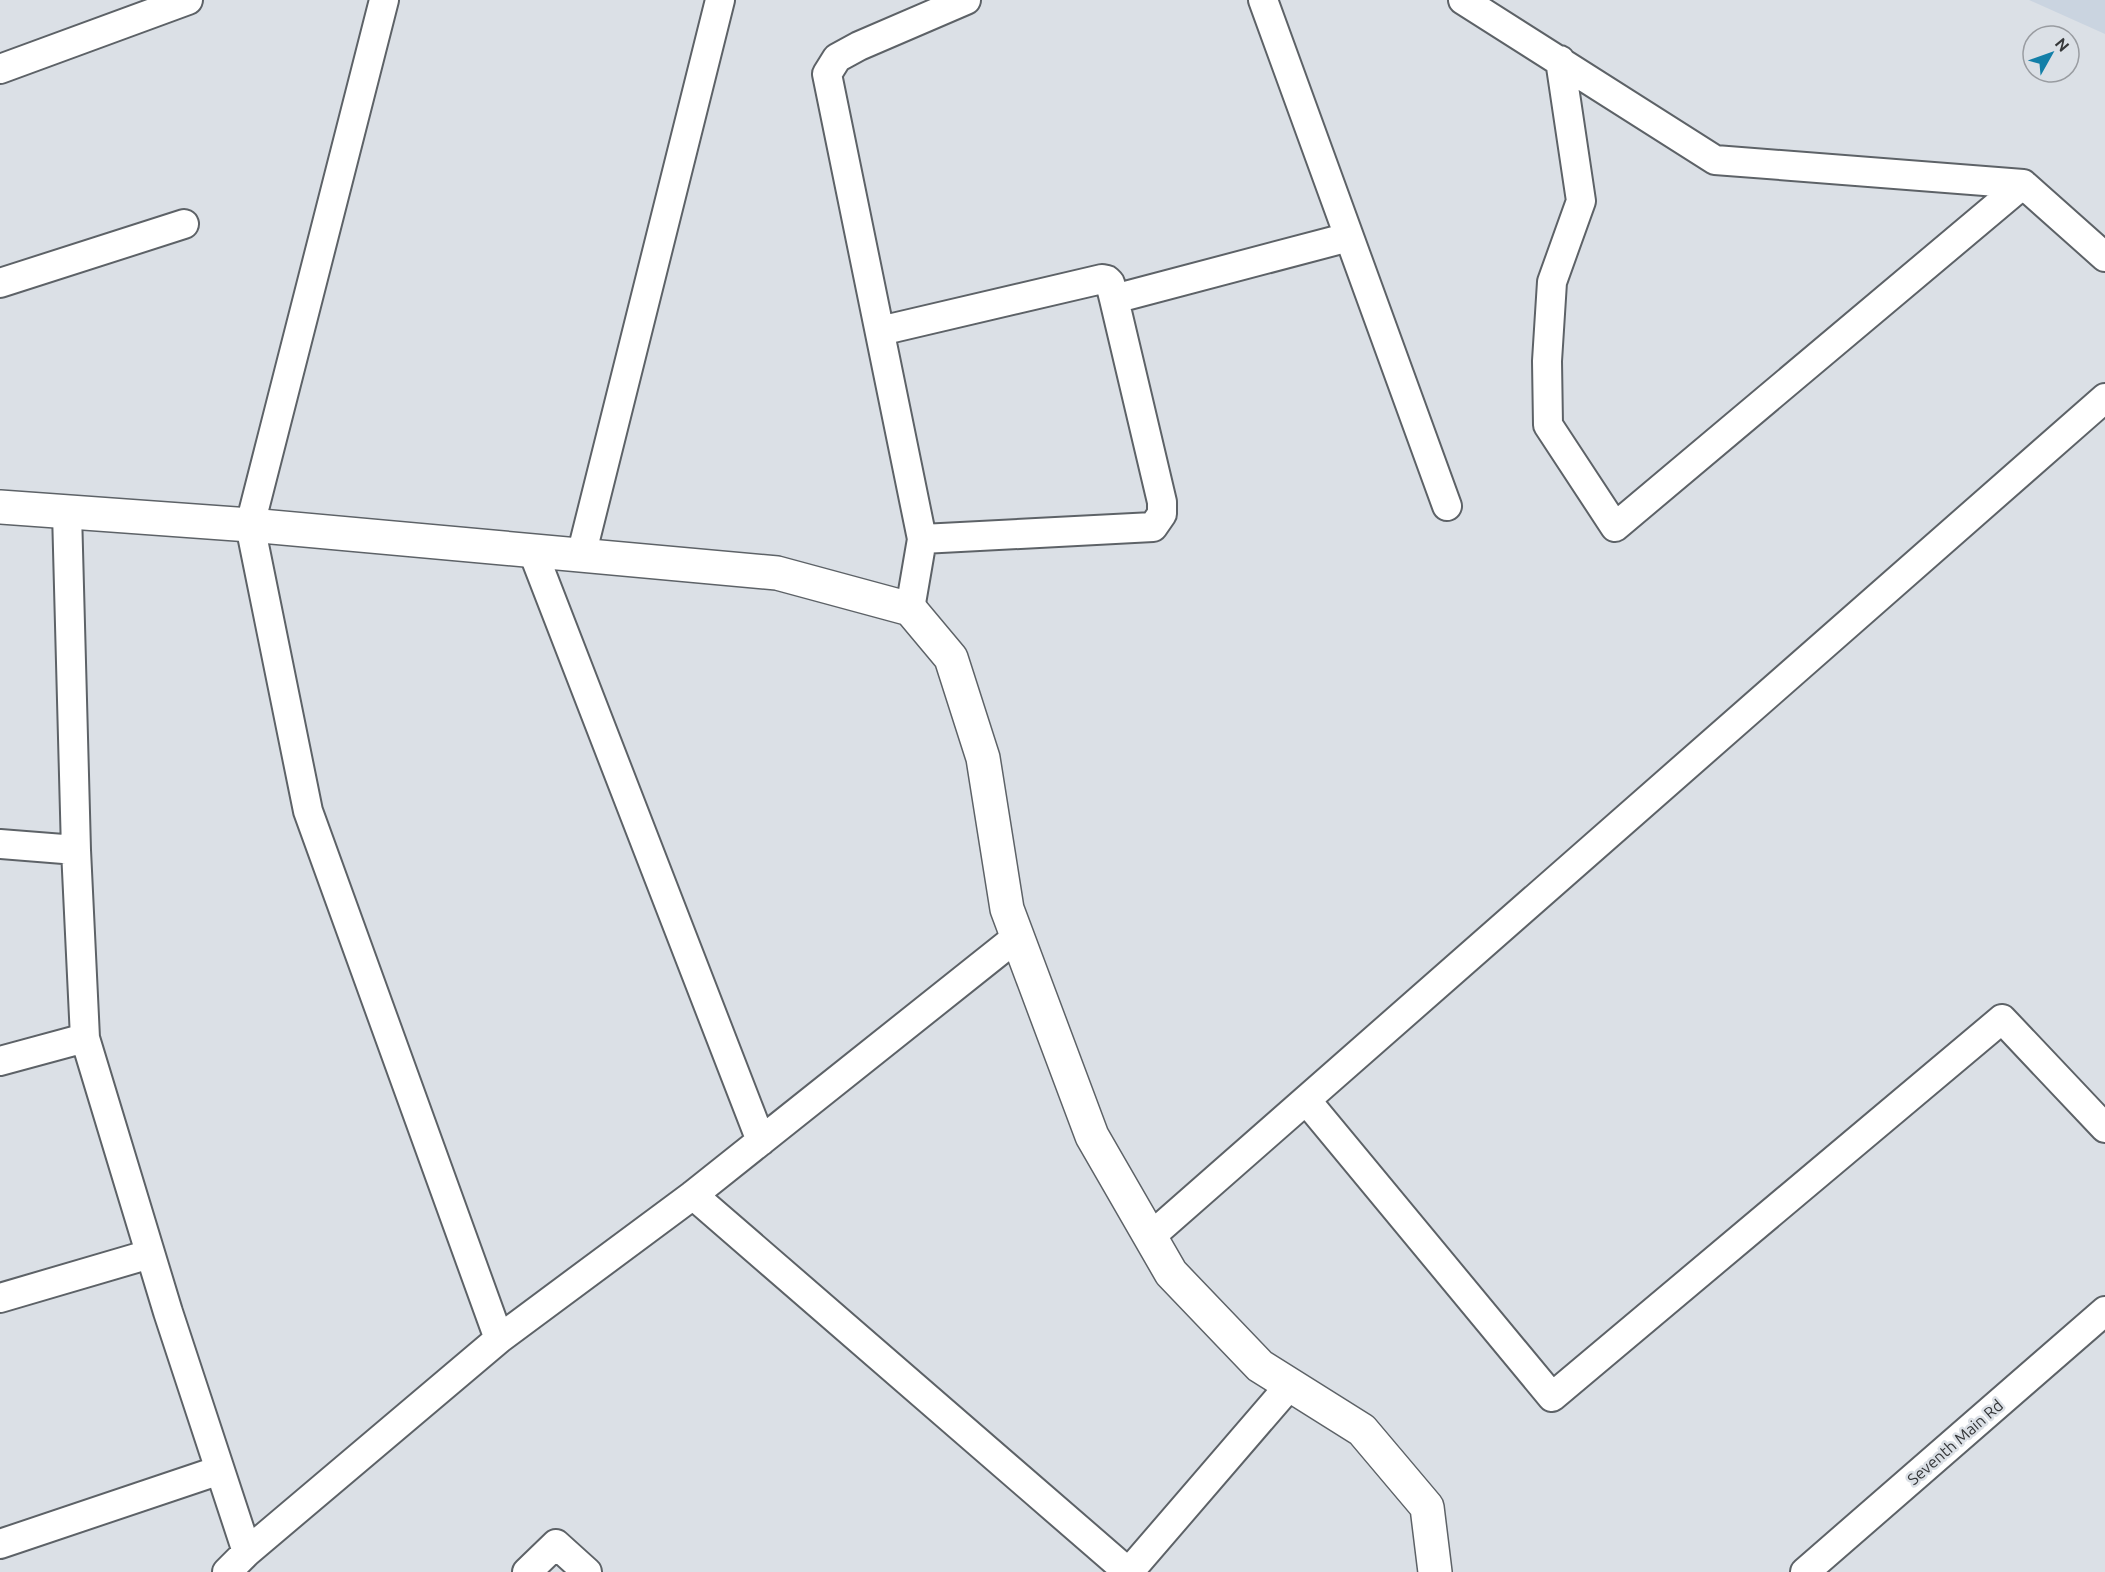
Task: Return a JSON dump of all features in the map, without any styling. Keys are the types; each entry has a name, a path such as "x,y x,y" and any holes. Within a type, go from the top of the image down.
{"street":[{"path":"0,69 188,0"},
{"path":"384,0 250,525 308,811 500,1339"},
{"path":"581,556 720,0"},
{"path":"910,609 922,539 827,74 837,58 859,46 966,0"},
{"path":"1263,0 1447,506"},
{"path":"1463,0 1715,160 2023,184 2105,257"},
{"path":"1560,60 1581,201 1552,282 1547,361 1548,425 1615,527 2023,184"},
{"path":"0,283 184,224"},
{"path":"1114,299 1349,237"},
{"path":"880,331 1102,279 1107,280 1114,299 1162,502 1162,514 1153,527 922,539"},
{"path":"1150,1237 2105,398"},
{"path":"0,507 250,525 777,573 910,609 951,658 983,758 1006,909 1092,1136 1171,1273 1260,1366 1362,1430 1427,1507 1435,1572"},
{"path":"67,512 76,850 86,1038 150,1254 247,1552"},
{"path":"533,552 761,1141"},
{"path":"0,844 76,850"},
{"path":"227,1572 247,1552 500,1339 693,1195 1017,936"},
{"path":"1306,1100 1552,1397 2002,1019 2105,1128"},
{"path":"0,1061 86,1038"},
{"path":"693,1195 1128,1572 1290,1385"},
{"path":"0,1298 150,1254"},
{"name":"Seventh Main Rd","path":"1804,1572 2105,1311"},
{"path":"0,1544 220,1470"},
{"path":"527,1572 556,1544 587,1572"}],"shaded area":[{"path":"2029,0 2105,0 2105,34"}]}
